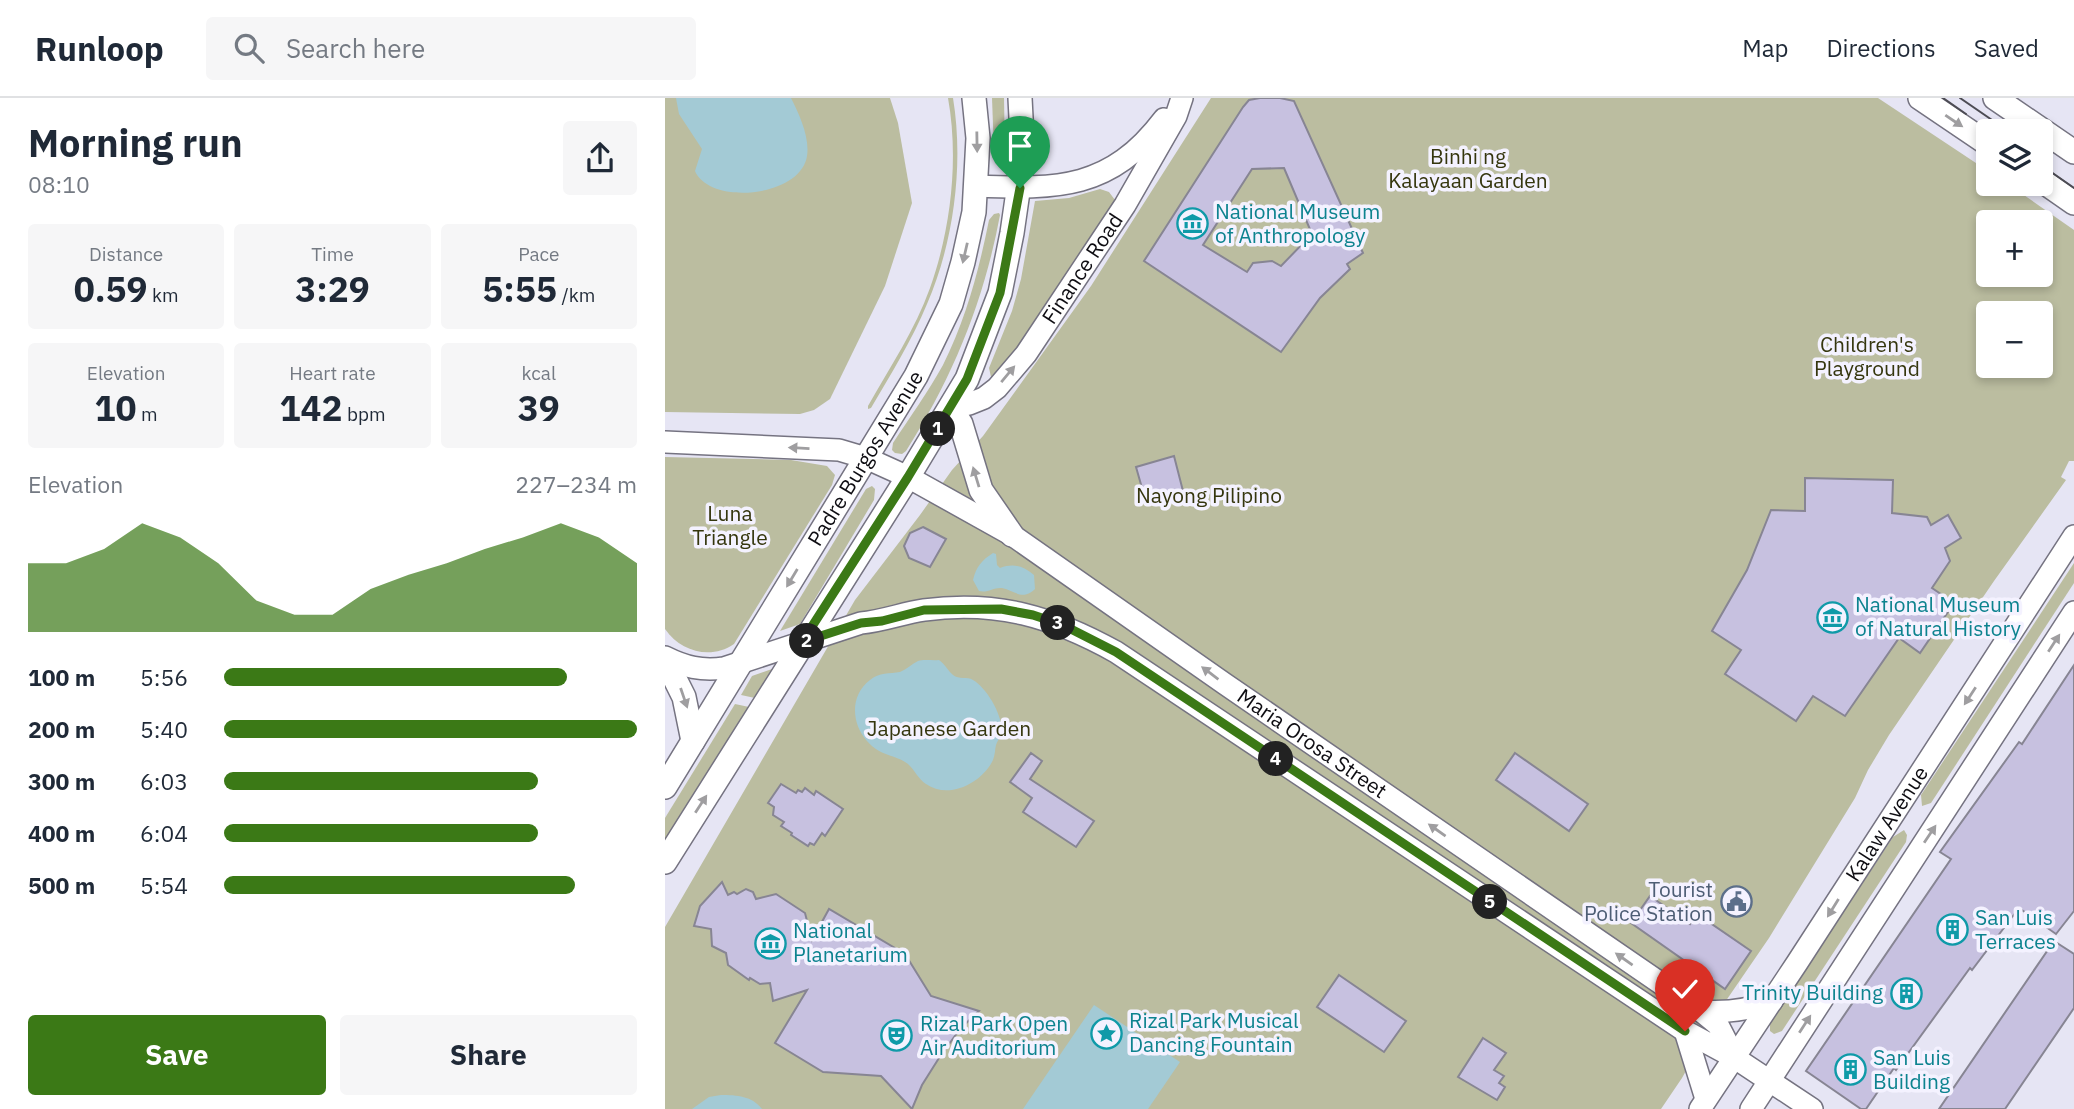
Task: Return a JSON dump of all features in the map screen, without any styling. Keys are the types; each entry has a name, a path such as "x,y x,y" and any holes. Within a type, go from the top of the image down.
{"main road":[{"name":"Padre Burgos Avenue","path":"665,787 916,376 951,304 968,241 976,186 978,138 974,98"},
{"name":"Padre Burgos Avenue","path":"665,862 951,408 981,347 1000,293 1020,188 1023,157 1020,98"},
{"path":"1920,98 1976,136"},
{"path":"1995,98 2074,152"},
{"path":"2053,188 2074,203"},
{"path":"951,408 961,424 981,490 1011,534"},
{"path":"665,658 684,696 693,741"}],"street":[{"name":"Finance Road","path":"976,186 1059,186 1096,177 1139,149 1182,98"},
{"name":"Finance Road","path":"951,408 984,398 997,388 1026,354 1125,205 1170,127 1182,98"},
{"path":"1096,177 1110,179 1121,187 1126,193 1125,205"},
{"name":"Maria Orosa Street","path":"665,442 839,450 866,457 1011,534 1236,692 1702,1011 1718,1026 1735,1058"},
{"name":"Kalaw Avenue","path":"1703,1104 2074,536"},
{"name":"Maria Orosa Street","path":"665,658 701,670 724,668 861,623 882,621 924,610 1001,609 1033,615 1063,625 1116,652 1685,1031 1735,1058 1812,1109"},
{"name":"Kalaw Avenue","path":"1751,1109 2074,612"},
{"path":"1702,1011 1720,1013 1747,1009 1772,1001"},
{"path":"1685,1031 1703,1104"}],"green space":[{"path":"665,98 890,98 898,123 912,203 885,286 830,399 814,410 800,414 665,412"},
{"path":"948,98 953,98 956,123 957,176 944,255 915,331 868,409 917,319 930,288 943,242 953,169"},
{"path":"992,98 1004,98 1005,153 994,152"},
{"path":"1211,98 1878,98 1976,163 1976,196 2025,196 2045,210 1976,210 1976,287 2053,287 2053,215 2074,230 2074,461 2069,461 2061,477 2066,480 1889,735 1855,798 1769,938 1721,1008 1682,1078 1661,1109 665,1109 665,927 855,600 952,470 983,436 1091,286"},
{"path":"1100,189 1109,192 1118,204 1059,301 994,377 991,377 989,368 1012,311 1021,279 1035,201 1069,198"},
{"path":"999,213 985,278 965,338 938,395 906,451 902,454 895,453 892,450 893,443 931,385 951,348 971,294 989,220"},
{"name":"Luna Triangle","path":"665,457 791,460 827,466 835,475 832,485 734,644 716,652 688,648 665,629"},
{"path":"872,486 875,489 874,500 800,624 780,631 866,489"},
{"path":"2074,563 2074,583 1931,803 1922,806 1921,795"},
{"path":"772,669 755,698 741,695 752,676"},
{"path":"735,704 749,707 665,845 665,818"},
{"path":"1904,830 1907,835 1906,842 1782,1031 1774,1034 1770,1031 1770,1024 1893,837"}],"water":[{"path":"676,98 791,98 807,141 807,156 801,170 789,181 754,192 718,189 704,182 695,171 702,149 679,114"},
{"path":"993,553 996,554 1000,568 1018,566 1034,575 1035,589 1023,595 1002,588 979,591 973,580 974,575 980,564"},
{"path":"939,660 953,675 971,679 984,690 998,712 1002,728 994,758 988,768 973,782 954,790 935,789 921,780 908,764 872,746 862,734 856,718 859,693 873,677 900,672 918,661"},
{"name":"Rizal Park Musical Dancing Fountain","path":"1094,1005 1180,1062 1148,1109 1023,1109"},
{"path":"721,1095 749,1099 762,1109 692,1109 709,1097"}],"building":[{"name":"National Museum of Anthropology","path":"1280,98 1294,101 1363,253 1347,264 1350,269 1320,298 1281,352 1144,261 1249,100","holes":["1284,168 1312,234 1281,266 1272,261 1253,263 1247,272 1203,245 1252,169"]},
{"path":"1174,456 1183,491 1146,502 1136,467"},
{"name":"National Museum of Natural History","path":"1805,478 1893,480 1892,513 1927,517 1931,525 1948,515 1961,538 1945,548 1950,561 1932,588 1954,603 1920,653 1899,638 1845,716 1813,696 1796,721 1725,674 1741,650 1712,631 1747,570 1771,510 1805,511"},
{"path":"923,527 946,539 930,567 909,558 904,546 910,533"},
{"path":"2074,665 2074,911 2056,934 2019,908 1972,970 1970,968 1866,1109 1861,1109 1806,1071 1951,859 1940,852 2019,742 2022,744"},
{"path":"1031,753 1042,761 1030,779 1094,821 1076,847 1023,812 1032,798 1010,782"},
{"path":"1515,753 1588,804 1569,831 1496,780"},
{"path":"781,784 796,793 805,788 814,795 816,791 843,809 825,836 822,833 814,845 810,843 808,846 791,835 792,833 781,826 784,822 773,815 774,807 768,803"},
{"path":"722,882 728,895 746,889 753,892 756,899 776,894 805,913 812,940 829,909 905,954 931,996 979,1011 960,1029 939,1058 922,1085 912,1109 881,1076 823,1072 775,1043 807,990 773,1001 770,983 760,984 750,978 749,980 728,965 726,953 712,946 711,929 694,926 700,906"},
{"path":"1650,896 1690,924 1697,914 1751,951 1725,989 1631,923"},
{"path":"2054,941 2074,954 2074,1008 2005,1109 1939,1109"},
{"path":"1339,975 1406,1021 1384,1052 1317,1007"},
{"path":"1483,1038 1506,1053 1494,1070 1504,1076 1499,1083 1505,1087 1497,1100 1458,1077"}],"tram line":[{"path":"1943,98 1966,114"},
{"path":"1960,98 1991,119"},
{"path":"2053,173 2074,188"}],"place":[{"name":"National Museum of Anthropology","path":"1192,224"},
{"name":"National Museum of Natural History","path":"1832,617"},
{"name":"Tourist Police Station","path":"1736,902"},
{"name":"San Luis Terraces","path":"1952,930"},
{"name":"National Planetarium","path":"770,943"},
{"name":"Trinity Building","path":"1906,993"},
{"name":"Rizal Park Musical Dancing Fountain","path":"1106,1033"},
{"name":"Rizal Park Open Air Auditorium","path":"897,1036"},
{"name":"San Luis Building","path":"1850,1070"}],"route":[{"path":"1020,188 1000,293 967,379 908,477 802,642 861,623 882,621 924,610 1001,609 1033,615 1063,625 1116,652 1685,1031"}],"park label":[{"name":"Binhi ng Kalayaan Garden","path":"1468,169"},
{"name":"Children's Playground","path":"1867,357"},
{"name":"Nayong Pilipino","path":"1209,496"},
{"name":"Japanese Garden","path":"949,729"}]}
